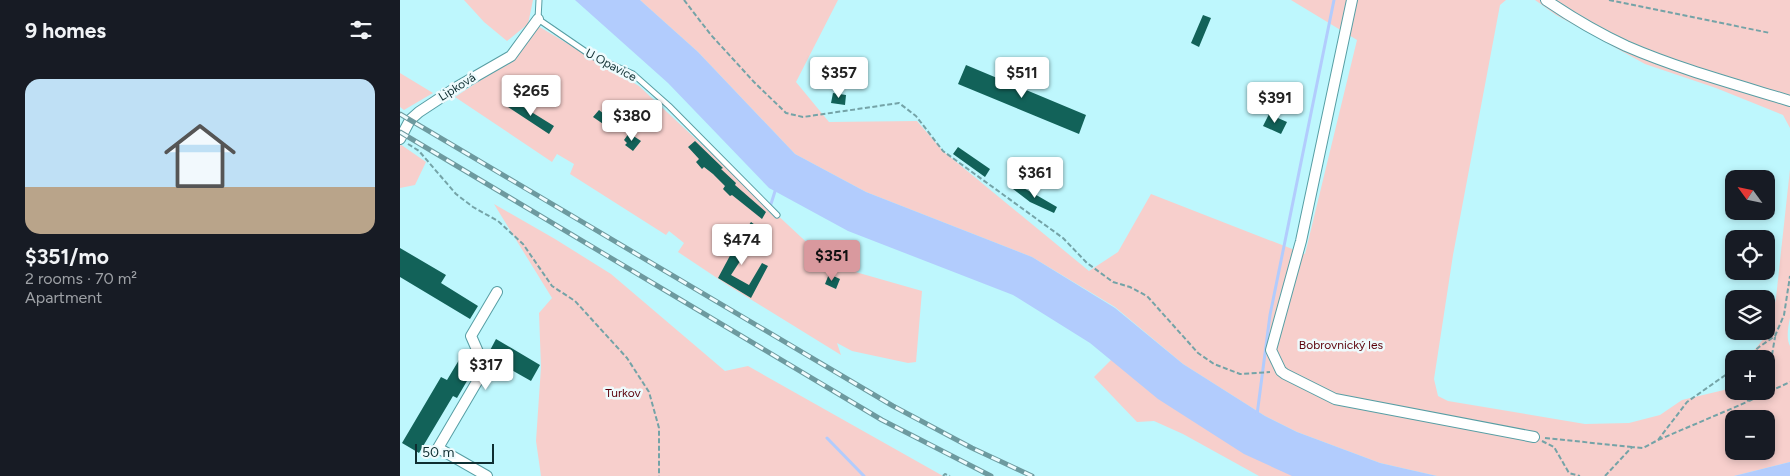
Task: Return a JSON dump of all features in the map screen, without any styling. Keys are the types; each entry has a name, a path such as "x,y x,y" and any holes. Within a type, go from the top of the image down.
{"street":[{"path":"1352,0 1300,241 1272,350 1281,371 1335,399 1534,437"},
{"path":"1546,0 1574,19 1626,46 1685,68 1790,100"},
{"name":"Lipková","path":"403,141 410,120 457,86 510,56 538,19"},
{"path":"487,476 438,448 485,368 471,336 497,292"}],"lane":[{"path":"538,19 539,0"},
{"name":"U Opavice","path":"538,19 592,56 634,74 669,106 777,215"}],"path":[{"path":"684,0 717,42 786,113 803,116 899,103 916,116 944,151 1064,238 1087,263 1113,282 1130,287 1147,296 1198,353 1214,364 1240,374 1281,371"},
{"path":"1609,0 1770,33"},
{"path":"403,141 419,151 456,194 473,207 498,221 523,244 552,286 575,301 627,358 649,392 659,428 659,476"},
{"path":"1775,336 1784,315 1790,276"},
{"path":"1755,350 1769,340"},
{"path":"1658,440 1687,402 1725,375"},
{"path":"1534,437 1643,448 1790,382"},
{"path":"1534,437 1554,447 1569,473 1580,476"},
{"path":"1604,476 1632,448"},
{"path":"943,476 945,474 950,476"}],"green space":[{"path":"464,0 533,0 528,24 507,41 484,22"},
{"name":"Bobrovnický les","path":"640,0 838,0 796,82 829,122 917,121 943,151 1089,271 1118,252 1151,194 1305,254 1357,40 1291,0 1506,0 1500,5 1453,255 1434,379 1438,396 1448,401 1585,424 1629,423 1660,415 1682,400 1725,389 1725,400 1775,400 1775,350 1754,350 1763,340 1775,340 1775,303 1790,169 1790,318 1788,336 1790,346 1790,462 1734,476 1437,476 1380,463 1297,432 1265,416 1183,364 1115,307 1032,257 866,192 795,154 698,52"},
{"path":"1535,0 1790,0 1790,128 1783,115 1716,88 1645,64 1556,15"},
{"path":"538,26 639,86 831,265 922,291 916,362 908,363 852,351 837,343 841,355 678,252 684,243 669,231 666,235 570,174 574,164 557,154 552,162 455,97 514,58"},
{"path":"400,73 433,93 404,110 400,107"},
{"path":"400,144 426,162 415,185 400,188"},
{"name":"Turkov","path":"494,204 611,274 725,371 748,366 943,476 541,476 536,441 541,367 539,313 552,298"},
{"path":"1115,356 1296,476 1259,476 1183,434 1154,421 1137,422 1094,377"}],"water":[{"path":"575,0 640,0 698,52 795,154 866,192 1032,257 1115,308 1183,364 1265,416 1297,432 1380,463 1437,476 1292,476 1244,454 1158,399 1090,343 1013,295 848,231 769,188 668,83"},
{"path":"1790,462 1790,476 1734,476"}],"building":[{"path":"1203,15 1211,18 1199,47 1191,43"},
{"path":"966,65 1086,115 1079,134 958,84"},
{"path":"833,93 846,95 845,105 831,103"},
{"path":"512,100 554,126 549,134 508,107"},
{"path":"599,110 614,122 609,128 593,117"},
{"path":"1269,114 1287,122 1281,134 1263,126"},
{"path":"629,133 641,141 633,151 625,145 627,143 624,140"},
{"path":"695,141 723,168 721,169 736,183 735,185 766,212 762,219 732,195 730,196 723,189 725,186 713,174 704,167 702,169 696,162 699,159 688,147"},
{"path":"958,147 990,169 985,177 953,154"},
{"path":"1015,186 1020,186 1057,207 1054,213 1030,202 1013,189"},
{"path":"751,222 758,227 744,246 752,243 731,275 749,285 762,263 768,266 751,298 718,278 733,250 737,249 742,235"},
{"path":"400,248 446,275 441,283 478,306 470,319 400,277"},
{"path":"829,274 840,279 836,289 825,284"},
{"path":"496,339 540,365 531,381 487,356"},
{"path":"459,360 474,369 457,398 453,396 419,453 402,443 441,377 447,380"}],"waterway":[{"path":"1257,415 1270,315 1334,0"},
{"path":"771,204 776,188"},
{"path":"827,438 864,476"}],"railway":[{"path":"400,114 893,406 972,448 1032,476"},
{"path":"400,132 882,420 991,476"}]}
